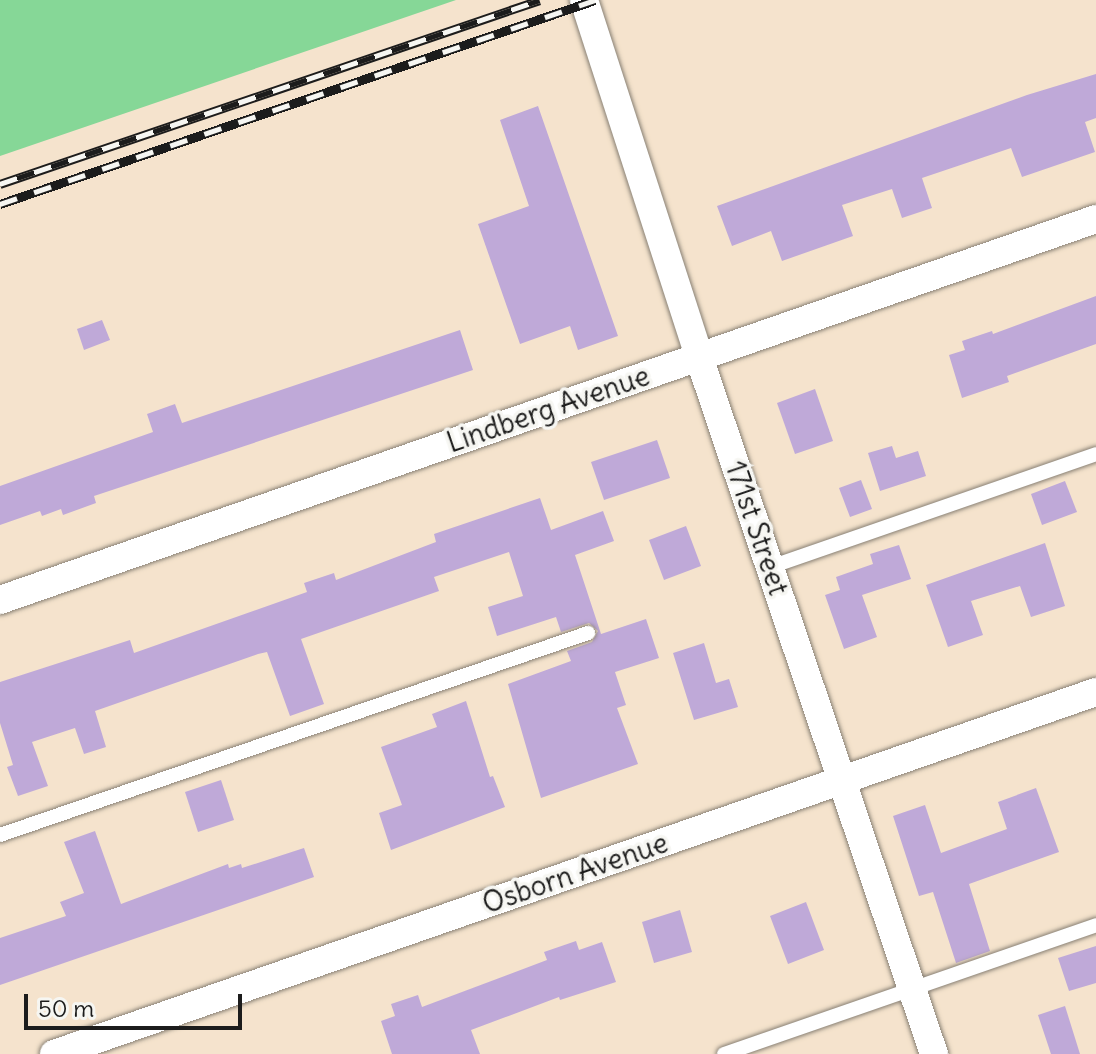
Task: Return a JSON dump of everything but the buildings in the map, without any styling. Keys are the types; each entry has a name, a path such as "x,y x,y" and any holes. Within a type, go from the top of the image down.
{"street":[{"name":"171st Street","path":"584,0 699,357 934,1054"},
{"name":"Lindberg Avenue","path":"0,600 1096,219"},
{"name":"Osborn Avenue","path":"54,1054 1096,692"}],"lane":[{"path":"770,567 1096,454"},
{"path":"0,835 588,633"},
{"path":"724,1054 1096,925"}],"green space":[{"path":"0,0 456,0 0,156"}],"railway":[{"path":"0,184 540,0"},
{"path":"0,204 595,0"}]}
